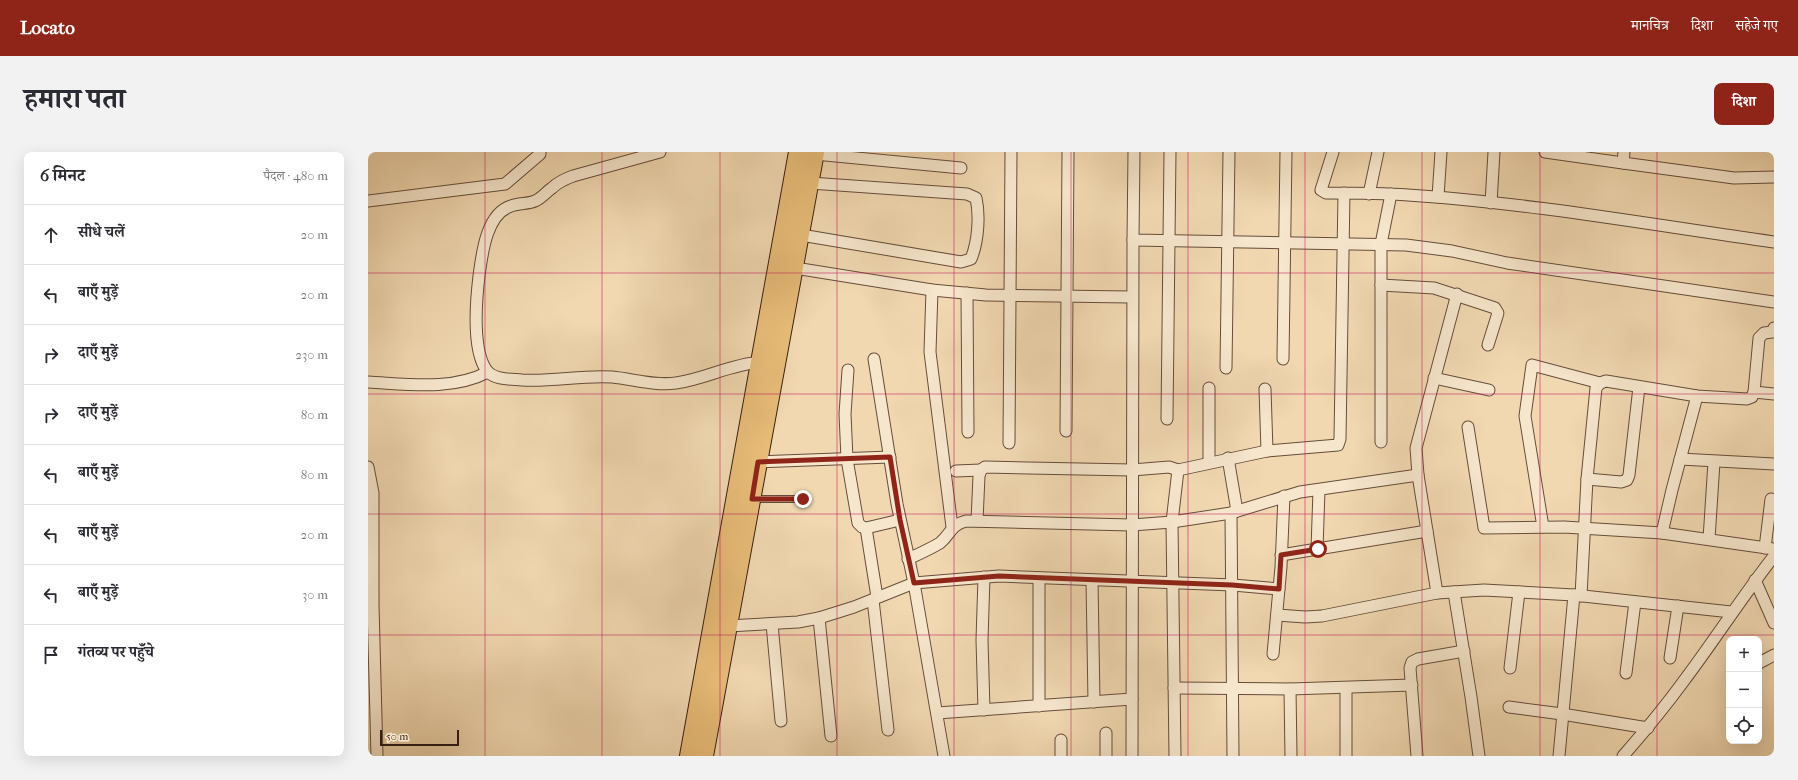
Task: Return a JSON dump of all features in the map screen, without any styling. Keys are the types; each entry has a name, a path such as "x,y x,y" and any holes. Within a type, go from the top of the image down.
{"main road":[{"path":"704,756 801,235 810,183 809,153"},
{"path":"688,756 761,362 809,153"}],"street":[{"path":"368,201 505,184 540,154 540,152"},
{"path":"660,152 573,176 560,182 543,196 534,201 504,209 494,220 483,249 476,316 479,348 483,364 488,372 495,377 530,381 612,377 673,384 746,363 761,362"},
{"path":"1009,443 1011,152"},
{"path":"1066,431 1068,152"},
{"path":"1132,756 1132,297 1134,152"},
{"path":"1167,419 1170,152"},
{"path":"1226,368 1229,152"},
{"path":"1283,359 1286,152"},
{"path":"1333,152 1321,190 1326,193 1391,194 1438,197 1774,242"},
{"path":"1369,194 1378,152"},
{"path":"1438,197 1441,152"},
{"path":"1491,203 1494,152"},
{"path":"1546,152 1623,157 1734,178 1774,176"},
{"path":"809,153 961,168"},
{"path":"801,235 961,262 971,259 974,250 978,209 976,198 967,194 810,183"},
{"path":"956,471 981,470 985,467 1132,470 1169,467 1178,470 1209,462 1267,451 1338,445 1340,439 1344,193"},
{"path":"1382,442 1382,244 1391,194"},
{"path":"1133,240 1169,242 1285,242 1406,245 1452,251 1507,263 1774,302"},
{"path":"794,268 932,290 1009,296 1132,297"},
{"path":"1382,285 1434,288 1457,294 1495,308 1497,310 1497,317 1488,345"},
{"path":"932,290 930,352 952,527"},
{"path":"967,293 968,432"},
{"path":"1437,593 1418,475 1416,448 1457,294"},
{"path":"1559,756 1562,714 1578,596 1596,388 1600,383 1606,381 1697,396 1747,399 1752,397 1754,392 1759,338 1764,333 1772,332 1774,328"},
{"path":"874,359 900,520 914,583 944,756"},
{"path":"1543,527 1525,416 1532,365 1600,383"},
{"path":"848,370 845,414 847,459 858,523 862,527 866,528 900,520"},
{"path":"368,382 442,384 463,382 477,378 488,372"},
{"path":"1434,378 1489,390"},
{"path":"1587,479 1621,482 1627,480 1629,475 1639,387"},
{"path":"1209,388 1209,462"},
{"path":"1265,389 1267,451"},
{"path":"1754,392 1774,394"},
{"path":"1662,533 1697,396"},
{"path":"1468,427 1484,528 1584,528 1662,533 1770,548 1771,499"},
{"path":"758,462 890,457"},
{"path":"1228,458 1234,512 1232,585 1232,756"},
{"path":"1680,458 1714,462 1774,464"},
{"path":"1709,539 1714,462"},
{"path":"368,467 373,494 373,605 376,756"},
{"path":"977,521 979,476 981,470"},
{"path":"1175,756 1172,522 1178,470"},
{"path":"908,559 941,541 952,527 958,523 977,521 1132,526 1172,522 1234,512 1284,496 1418,475"},
{"path":"1318,549 1319,490"},
{"path":"1273,654 1279,589 1284,496"},
{"path":"866,528 875,599 888,730"},
{"path":"1281,555 1427,531"},
{"path":"1623,756 1648,728 1683,682 1731,612 1774,556"},
{"path":"728,626 798,622 819,618 875,599 914,583 984,576 1232,585 1279,589"},
{"path":"984,576 982,640 984,710"},
{"path":"1039,578 1039,706"},
{"path":"1092,580 1094,702"},
{"path":"1755,580 1774,623"},
{"path":"1276,615 1305,617 1322,616 1437,593 1484,590 1578,596 1731,612"},
{"path":"1454,592 1479,756"},
{"path":"1510,668 1519,592"},
{"path":"1626,673 1635,602"},
{"path":"1670,658 1678,606"},
{"path":"819,618 831,736"},
{"path":"772,624 781,721"},
{"path":"1417,756 1410,668 1412,662 1418,659 1464,651"},
{"path":"1762,661 1774,655"},
{"path":"1174,688 1290,689 1412,685"},
{"path":"1346,688 1346,756"},
{"path":"1290,689 1290,756"},
{"path":"937,713 1132,699"},
{"path":"1508,707 1648,728"},
{"path":"1106,734 1106,756"},
{"path":"1061,740 1061,756"}],"lane":[{"path":"752,499 803,499"}],"route":[{"path":"803,499 752,499 758,462 890,457 900,520 914,583 999,576 1232,585 1279,589 1281,555 1318,549"}]}
